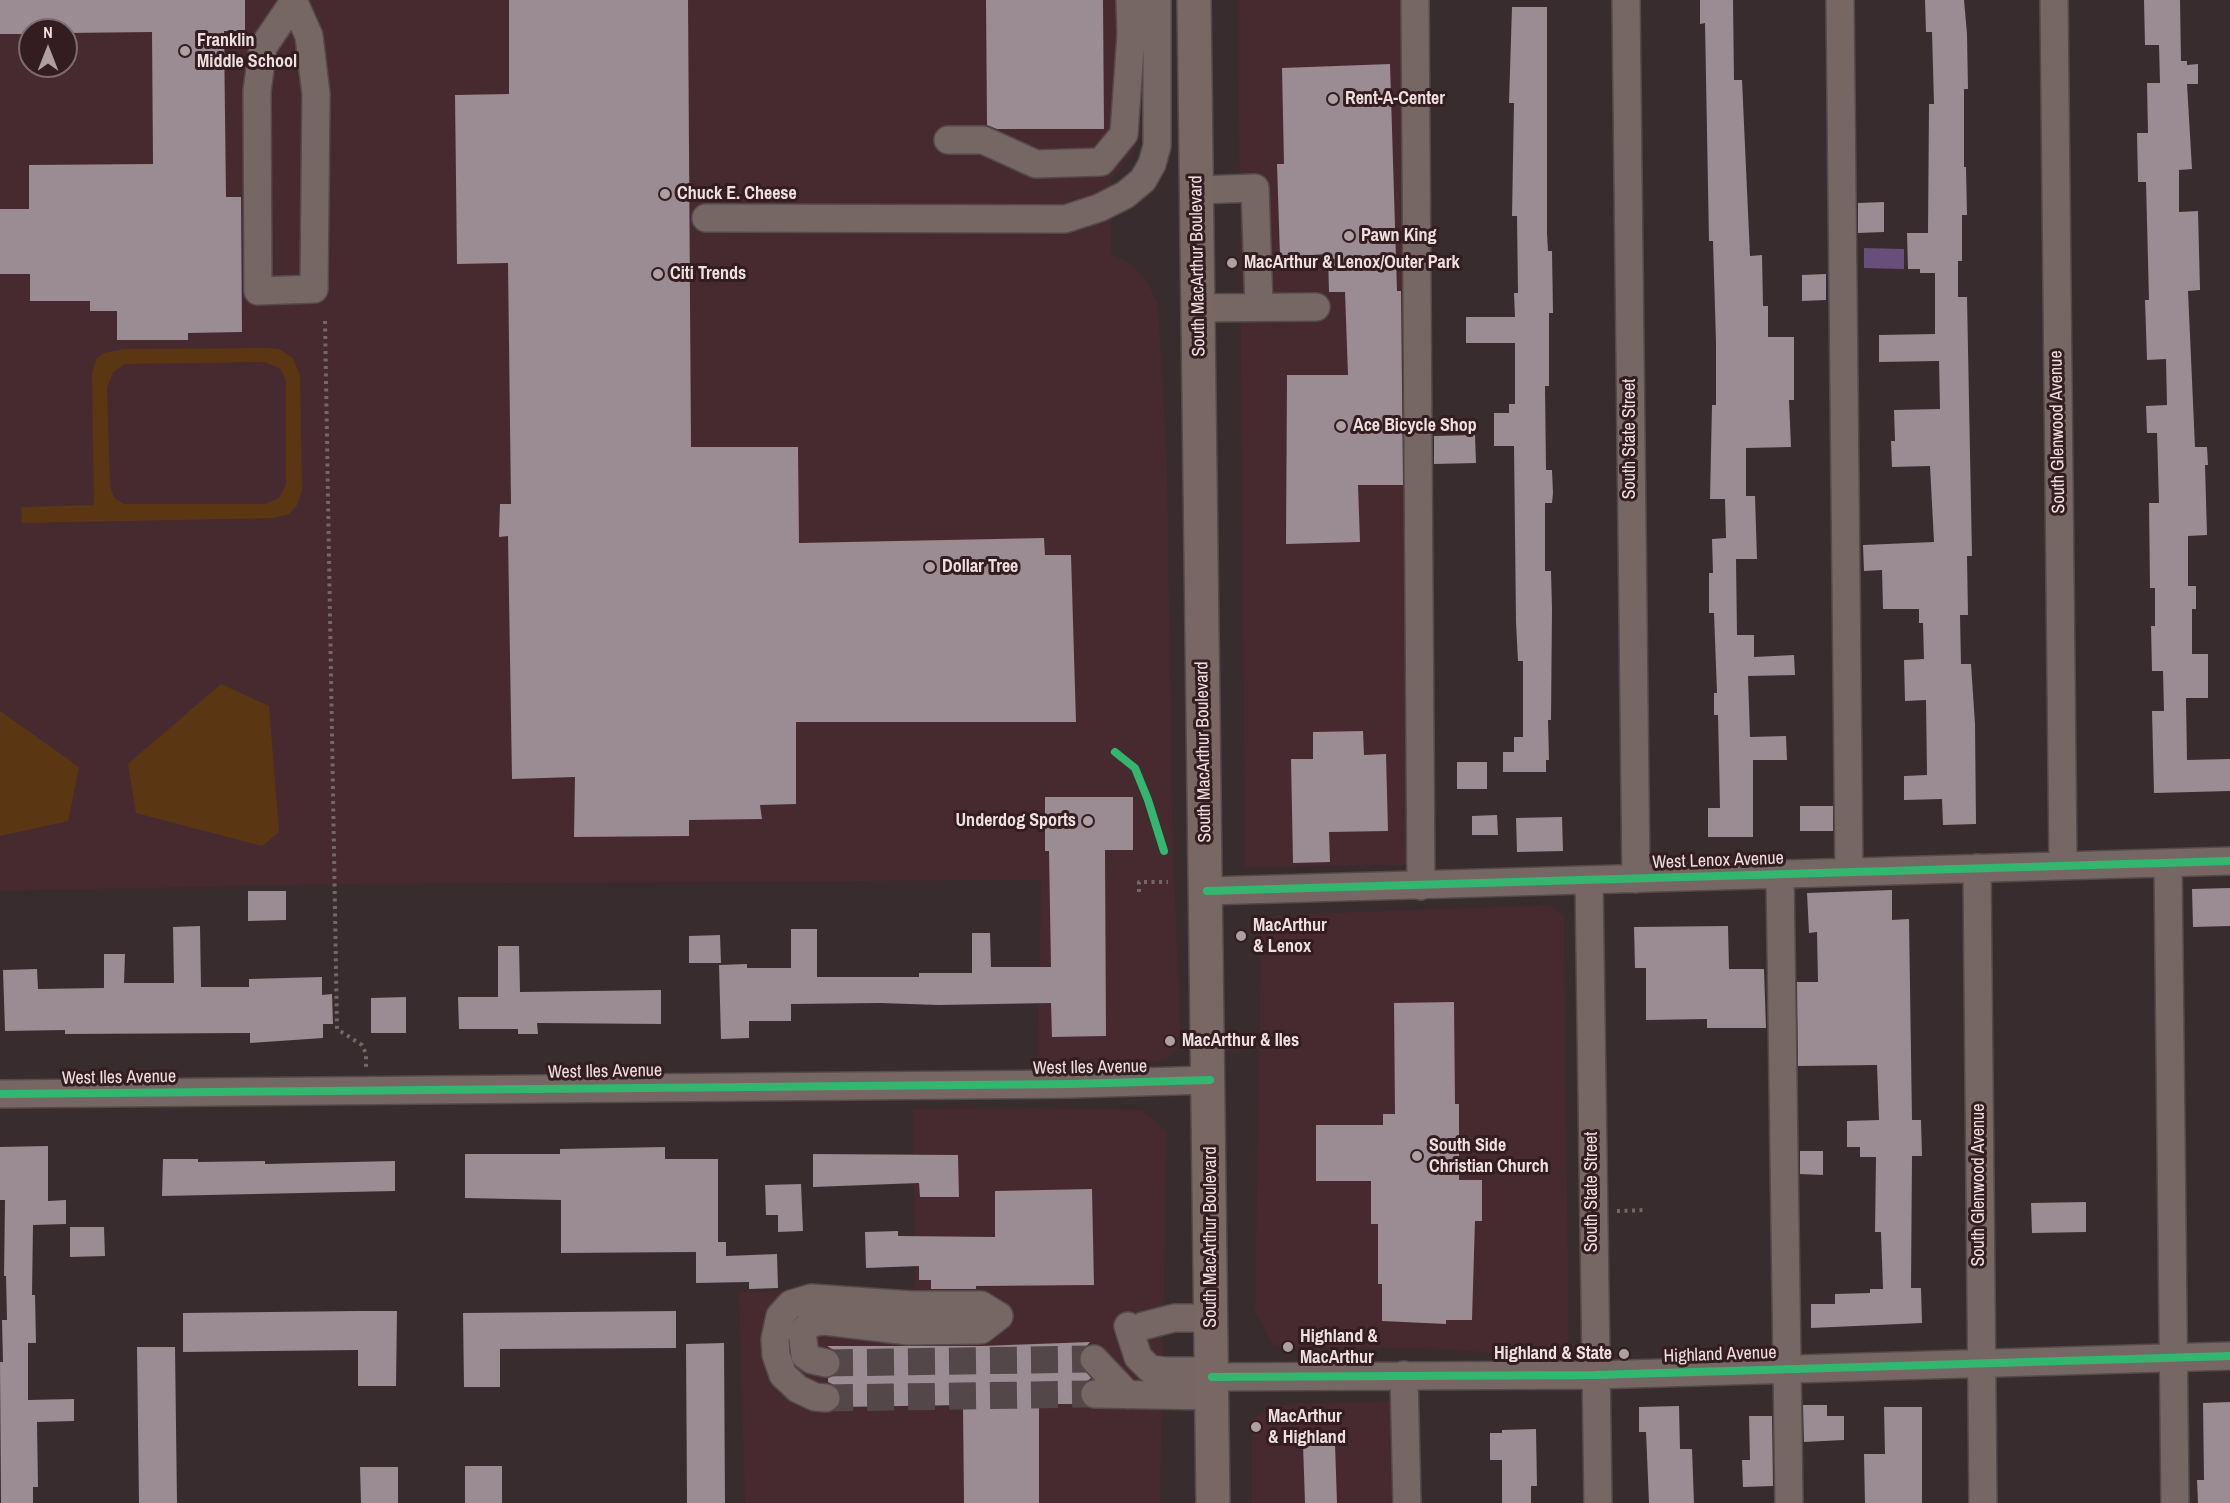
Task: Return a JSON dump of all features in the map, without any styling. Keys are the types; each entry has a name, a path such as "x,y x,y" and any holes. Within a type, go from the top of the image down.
{"main road":[{"name":"South MacArthur Boulevard","path":"1194,0 1210,1080 1213,1503"}],"street":[{"path":"948,140 983,140 1036,164 1101,162 1124,134 1131,34 1130,0"},
{"path":"706,218 1065,219 1099,208 1125,195 1143,180 1152,164 1158,130 1157,0"},
{"path":"1415,0 1421,886"},
{"name":"South State Street","path":"1626,0 1636,879"},
{"path":"1840,0 1849,871"},
{"name":"South Glenwood Avenue","path":"2054,0 2063,864"},
{"path":"293,2 309,36 316,94 314,289 258,291 257,91 263,47 293,2"},
{"path":"1197,190 1255,188 1259,307"},
{"path":"1198,308 1316,307"},
{"name":"West Lenox Avenue","path":"1207,891 1589,881 2063,864 2230,861"},
{"path":"2168,862 2175,1503"},
{"name":"South Glenwood Avenue","path":"1977,868 1979,1331 1982,1362 1983,1503"},
{"path":"1780,874 1789,1503"},
{"name":"South State Street","path":"1589,881 1598,1503"},
{"name":"West Iles Avenue","path":"0,1094 1039,1085 1210,1080"},
{"path":"826,1380 812,1377 796,1367 788,1348 789,1332 797,1320 811,1311 911,1316 999,1316"},
{"path":"1211,1318 1174,1318 1136,1326 1138,1357 1150,1369 1212,1382"},
{"name":"Highland Avenue","path":"1212,1382 1404,1375 1595,1375 2230,1356"},
{"path":"1404,1375 1407,1503"},
{"path":"1095,1377 1128,1395 1212,1382"}],"path":[{"path":"326,321 338,1029 362,1045 366,1054 366,1077"},
{"path":"1139,892 1139,882 1168,882"},
{"path":"1627,1210 1646,1210"}],"shaded area":[{"path":"0,0 1139,0 1140,135 1133,154 1111,179 1111,254 1129,263 1146,279 1158,304 1167,462 1172,811 1180,1027 1175,1051 1167,1059 1155,1062 1038,1069 1041,880 340,884 0,891"},
{"path":"1238,0 1407,0 1411,865 1245,867"},
{"path":"1864,248 1904,249 1904,269 1864,268"},
{"path":"268,348 279,349 293,358 300,376 302,489 297,505 289,514 274,518 22,523 21,507 94,505 92,373 97,358 104,353 123,349","holes":["264,362 280,368 286,380 286,485 279,498 265,504 124,504 114,498 110,486 107,388 113,372 125,364"]},
{"path":"221,684 269,706 279,832 262,846 136,813 128,764"},
{"path":"0,711 79,767 68,821 0,836"},
{"path":"1550,905 1564,916 1569,1359 1441,1349 1274,1346 1255,1312 1261,933 1275,915"},
{"path":"913,1109 1142,1110 1167,1132 1160,1503 745,1503 739,1292 915,1289"},
{"path":"1394,1401 1396,1503 1252,1503 1252,1420 1274,1405"}],"building":[{"path":"0,0 245,0 245,31 224,31 226,197 241,197 242,332 188,333 188,340 117,340 117,311 90,311 90,301 30,301 30,274 0,274 0,209 29,209 29,165 153,164 152,32 78,33 78,18 18,18 18,34 0,34"},
{"path":"509,0 688,0 691,447 798,447 799,543 1044,538 1045,555 1071,555 1076,722 796,722 796,804 760,805 762,819 689,820 689,836 574,837 575,777 512,779 508,536 499,537 500,504 511,504 508,263 457,264 455,95 509,94"},
{"path":"986,0 1103,0 1104,129 997,129 987,125"},
{"path":"1700,0 1733,0 1734,80 1742,80 1750,256 1762,255 1763,306 1768,306 1768,337 1794,337 1794,400 1789,400 1791,447 1746,448 1746,496 1755,496 1757,559 1736,559 1737,635 1754,635 1754,657 1794,655 1795,675 1748,676 1750,737 1786,736 1787,760 1753,760 1753,837 1708,837 1708,808 1720,808 1718,715 1714,715 1714,693 1717,693 1714,613 1709,613 1709,573 1713,573 1712,539 1726,538 1725,499 1710,499 1712,405 1716,405 1716,342 1713,241 1709,241 1705,23 1700,24"},
{"path":"1925,0 1964,0 1967,34 1968,89 1964,89 1964,167 1966,167 1967,215 1962,215 1962,261 1958,261 1958,297 1967,297 1972,556 1967,556 1968,615 1960,615 1961,664 1971,664 1975,724 1976,824 1943,825 1942,799 1904,800 1904,776 1927,775 1926,700 1905,701 1904,660 1924,659 1923,623 1919,623 1919,609 1883,609 1882,570 1864,571 1863,545 1934,542 1930,466 1892,467 1891,441 1895,441 1894,410 1940,409 1939,361 1879,362 1879,335 1935,334 1935,273 1920,273 1920,269 1908,269 1907,233 1928,233 1929,104 1934,104 1932,32 1926,32"},
{"path":"2144,0 2180,0 2181,61 2187,61 2187,65 2198,64 2198,84 2187,84 2192,169 2179,170 2179,212 2198,211 2200,290 2188,291 2195,447 2207,447 2208,465 2205,465 2207,535 2188,536 2188,586 2196,586 2196,609 2192,609 2192,654 2208,654 2208,698 2186,698 2187,760 2230,759 2230,791 2154,793 2152,711 2164,711 2163,671 2152,671 2151,626 2155,626 2155,588 2150,588 2149,503 2159,503 2157,433 2147,433 2146,406 2167,405 2166,359 2147,360 2145,300 2149,300 2146,182 2138,182 2137,133 2148,133 2147,83 2160,83 2159,45 2145,45"},
{"path":"1512,7 1547,7 1547,233 1548,251 1552,251 1553,313 1549,313 1549,386 1545,386 1546,470 1552,470 1553,493 1552,503 1545,503 1545,571 1551,571 1552,609 1551,720 1548,720 1549,760 1546,760 1546,772 1503,772 1503,752 1514,752 1514,737 1523,737 1523,661 1518,661 1516,622 1514,446 1494,446 1494,413 1509,413 1509,404 1515,404 1515,343 1466,343 1466,317 1515,317 1514,293 1518,293 1517,216 1512,216 1514,103 1509,103"},
{"path":"1390,64 1397,291 1401,291 1403,485 1358,485 1360,542 1286,544 1287,375 1348,375 1345,292 1329,292 1328,254 1280,257 1277,164 1284,164 1282,68"},
{"path":"1884,202 1884,232 1858,233 1858,203"},
{"path":"1826,274 1826,300 1802,301 1802,275"},
{"path":"1475,435 1476,463 1434,464 1434,436"},
{"path":"1363,731 1364,755 1386,754 1388,831 1329,832 1330,862 1293,863 1291,759 1313,759 1313,732"},
{"path":"1457,762 1487,762 1487,789 1457,789"},
{"path":"1045,797 1133,797 1133,850 1105,850 1106,1036 1052,1037 1051,1003 939,1005 880,1003 791,1004 791,1021 749,1021 749,1038 721,1039 719,965 747,964 747,968 791,968 791,929 817,929 817,977 919,977 919,973 972,973 972,933 990,933 991,967 1051,967 1049,851 1045,851"},
{"path":"1800,806 1833,806 1833,831 1800,831"},
{"path":"1497,815 1498,835 1472,835 1472,816"},
{"path":"1562,817 1563,851 1517,852 1516,818"},
{"path":"2230,888 2230,926 2193,927 2192,889"},
{"path":"1892,890 1892,920 1909,919 1912,1120 1921,1120 1922,1156 1912,1156 1911,1288 1921,1288 1922,1323 1811,1328 1811,1304 1835,1304 1835,1294 1870,1293 1870,1289 1883,1289 1881,1232 1875,1232 1876,1157 1860,1157 1860,1147 1847,1147 1847,1121 1879,1120 1877,1065 1798,1066 1797,982 1818,982 1817,932 1809,933 1807,893"},
{"path":"248,891 286,891 286,920 248,921"},
{"path":"200,926 201,987 249,987 249,979 322,977 322,995 332,994 333,1024 323,1024 323,1038 250,1043 250,1033 65,1034 65,1030 5,1031 3,970 37,969 38,989 104,988 104,954 125,954 124,983 174,983 173,927"},
{"path":"1728,926 1729,969 1764,969 1766,1028 1707,1028 1707,1019 1646,1020 1646,968 1635,968 1634,927"},
{"path":"720,935 721,963 689,963 689,936"},
{"path":"498,946 519,946 520,992 661,990 661,1024 537,1023 538,1034 518,1034 518,1029 459,1029 458,997 498,997"},
{"path":"406,997 406,1033 371,1033 371,998"},
{"path":"1454,1002 1455,1104 1459,1104 1459,1180 1482,1180 1482,1221 1475,1221 1472,1320 1446,1320 1446,1324 1382,1321 1382,1284 1378,1284 1378,1224 1371,1224 1371,1181 1316,1181 1316,1125 1383,1125 1383,1114 1395,1114 1394,1003"},
{"path":"48,1146 48,1201 66,1200 66,1224 33,1225 32,1295 35,1295 36,1343 28,1343 28,1400 74,1399 74,1421 37,1422 38,1487 33,1487 33,1503 1,1503 0,1362 3,1362 2,1320 7,1320 6,1276 4,1276 5,1200 0,1200 0,1147"},
{"path":"665,1147 665,1159 718,1159 718,1242 726,1242 726,1256 777,1254 778,1288 749,1289 749,1282 696,1283 696,1252 561,1253 561,1200 465,1198 465,1154 560,1154 560,1149"},
{"path":"1800,1151 1823,1151 1823,1175 1800,1174"},
{"path":"813,1154 958,1155 959,1197 920,1197 919,1183 813,1187"},
{"path":"163,1159 198,1159 198,1162 265,1161 265,1164 395,1161 395,1191 162,1196"},
{"path":"801,1184 803,1231 778,1232 778,1215 766,1215 765,1185"},
{"path":"1092,1189 1094,1285 976,1286 976,1289 931,1289 931,1280 919,1280 919,1266 866,1268 865,1232 898,1231 898,1236 995,1237 995,1191"},
{"path":"2086,1202 2086,1232 2032,1233 2031,1203"},
{"path":"70,1227 104,1227 105,1256 70,1257"},
{"path":"397,1311 396,1386 358,1386 358,1350 183,1352 183,1313"},
{"path":"676,1311 676,1348 500,1349 500,1387 464,1387 463,1313"},
{"path":"1090,1342 1079,1355 1079,1363 1091,1378 1081,1386 1079,1394 1083,1404 1039,1404 1039,1503 964,1503 963,1405 839,1407 840,1392 836,1386 828,1382 828,1378 837,1374 841,1366 837,1352 827,1346 981,1346"},
{"path":"724,1343 725,1503 687,1503 686,1344"},
{"path":"137,1347 175,1347 177,1503 139,1503"},
{"path":"2230,1402 2230,1503 2198,1503 2197,1480 2204,1480 2203,1403"},
{"path":"1803,1405 1827,1405 1827,1416 1844,1416 1844,1440 1804,1442"},
{"path":"1679,1406 1680,1449 1692,1449 1694,1503 1649,1503 1646,1432 1639,1432 1639,1407"},
{"path":"1884,1407 1922,1407 1922,1503 1865,1503 1864,1454 1885,1454"},
{"path":"1749,1416 1772,1416 1773,1486 1743,1487 1742,1460 1750,1460"},
{"path":"1536,1429 1537,1486 1531,1486 1531,1503 1502,1503 1502,1460 1490,1460 1490,1433 1502,1433 1502,1430"},
{"path":"1335,1443 1337,1503 1305,1503 1303,1444"},
{"path":"465,1466 502,1466 502,1503 465,1503"},
{"path":"360,1467 398,1467 398,1503 361,1503"}],"tunnel":[{"path":"826,1363 1094,1359"},
{"path":"826,1398 1095,1394"}],"cycle path":[{"path":"1115,752 1135,768 1164,851"},
{"path":"1207,891 2230,861"},
{"path":"0,1094 1071,1084 1210,1080"},
{"path":"1212,1377 1595,1375 2230,1356"}],"place":[{"name":"Franklin Middle School","path":"185,51"},
{"name":"Rent-A-Center","path":"1333,99"},
{"name":"Chuck E. Cheese","path":"665,194"},
{"name":"Pawn King","path":"1349,236"},
{"name":"MacArthur & Lenox/Outer Park","path":"1232,263"},
{"name":"Citi Trends","path":"658,274"},
{"name":"Ace Bicycle Shop","path":"1341,426"},
{"name":"Dollar Tree","path":"930,567"},
{"name":"Underdog Sports","path":"1088,821"},
{"name":"MacArthur & Lenox","path":"1241,936"},
{"name":"MacArthur & Iles","path":"1170,1041"},
{"name":"South Side Christian Church","path":"1417,1156"},
{"name":"Highland & MacArthur","path":"1288,1347"},
{"name":"Highland & State","path":"1624,1354"},
{"name":"MacArthur & Highland","path":"1256,1427"}]}
